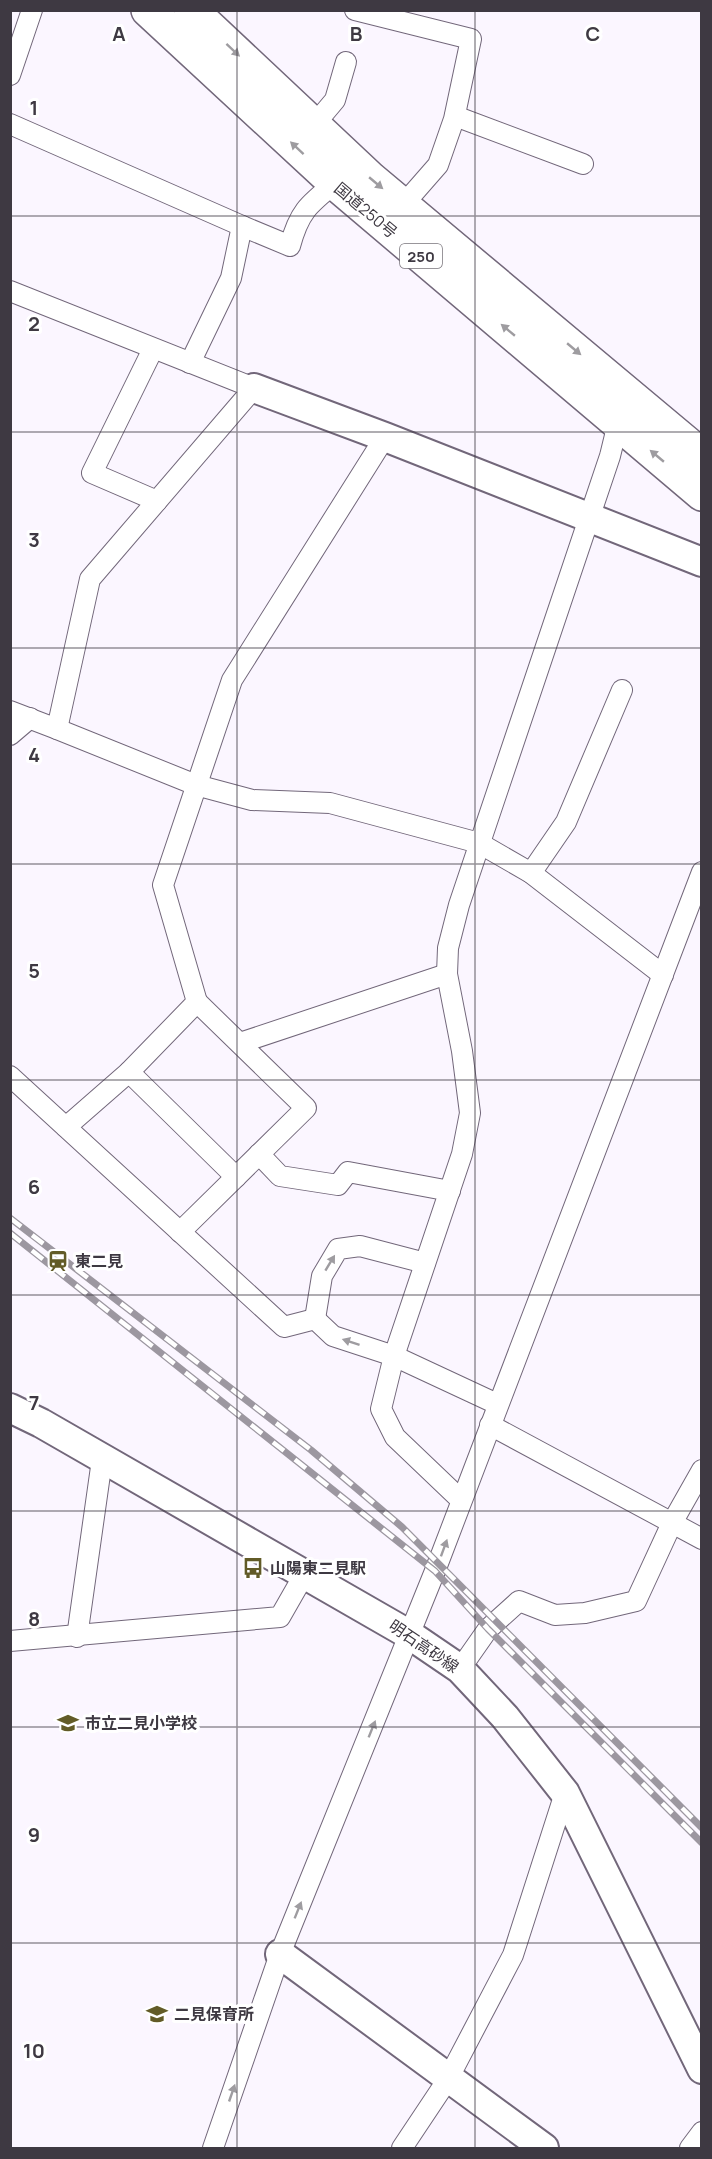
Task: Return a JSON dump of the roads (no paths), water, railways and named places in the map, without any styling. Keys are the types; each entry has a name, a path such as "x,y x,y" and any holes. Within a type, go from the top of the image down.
{"highway":[{"name":"国道250号","path":"148,10 335,183 702,494"},
{"name":"国道250号","path":"191,10 403,205 702,456"}],"main road":[{"path":"254,388 702,562"},
{"name":"明石高砂線","path":"10,1408 41,1423 410,1635 460,1669 505,1717 565,1794 702,2069"},
{"path":"280,1954 544,2148"}],"street":[{"path":"10,75 32,10"},
{"path":"355,10 471,39 455,116 438,165 403,205"},
{"path":"314,125 335,100 346,62"},
{"path":"455,116 583,164"},
{"path":"10,124 290,246 297,220 311,202 335,183"},
{"path":"190,363 231,278 242,226"},
{"path":"10,291 254,388 90,579 57,729"},
{"path":"153,349 92,473 157,501"},
{"path":"461,1500 395,1437 381,1409 394,1356 450,1191 470,1113 462,1051 447,974 448,948 459,904 610,456 618,423"},
{"path":"180,1232 306,1108 197,1002 163,885 232,680 385,437"},
{"path":"531,873 566,822 622,690"},
{"path":"10,711 196,785 252,800 330,802 479,843 531,873 663,975"},
{"path":"10,735 30,718"},
{"path":"213,2148 280,1954 410,1635 702,872"},
{"path":"240,1043 447,974"},
{"path":"66,1126 129,1072 197,1002"},
{"path":"129,1072 236,1177"},
{"path":"10,1076 284,1328 315,1318"},
{"path":"259,1154 280,1176 338,1185 348,1172 450,1191"},
{"path":"315,1318 322,1275 338,1249 360,1246 425,1263"},
{"path":"315,1318 333,1336 394,1356 497,1404"},
{"path":"490,1425 702,1539"},
{"path":"77,1637 102,1460"},
{"path":"460,1669 489,1629 519,1601 555,1615 585,1613 636,1601 672,1523 702,1470"},
{"path":"10,1641 77,1637 280,1617 304,1575"},
{"path":"402,2148 448,2079 513,1954 565,1794"},
{"path":"690,2148 702,2132"}],"railway":[{"path":"10,1218 311,1450 402,1527 702,1828"},
{"path":"10,1233 435,1571 488,1629 702,1843"}],"place":[{"name":"東二見","path":"58,1261"},
{"name":"山陽東二見駅","path":"253,1568"},
{"name":"市立二見小学校","path":"68,1723"},
{"name":"二見保育所","path":"157,2014"}]}
